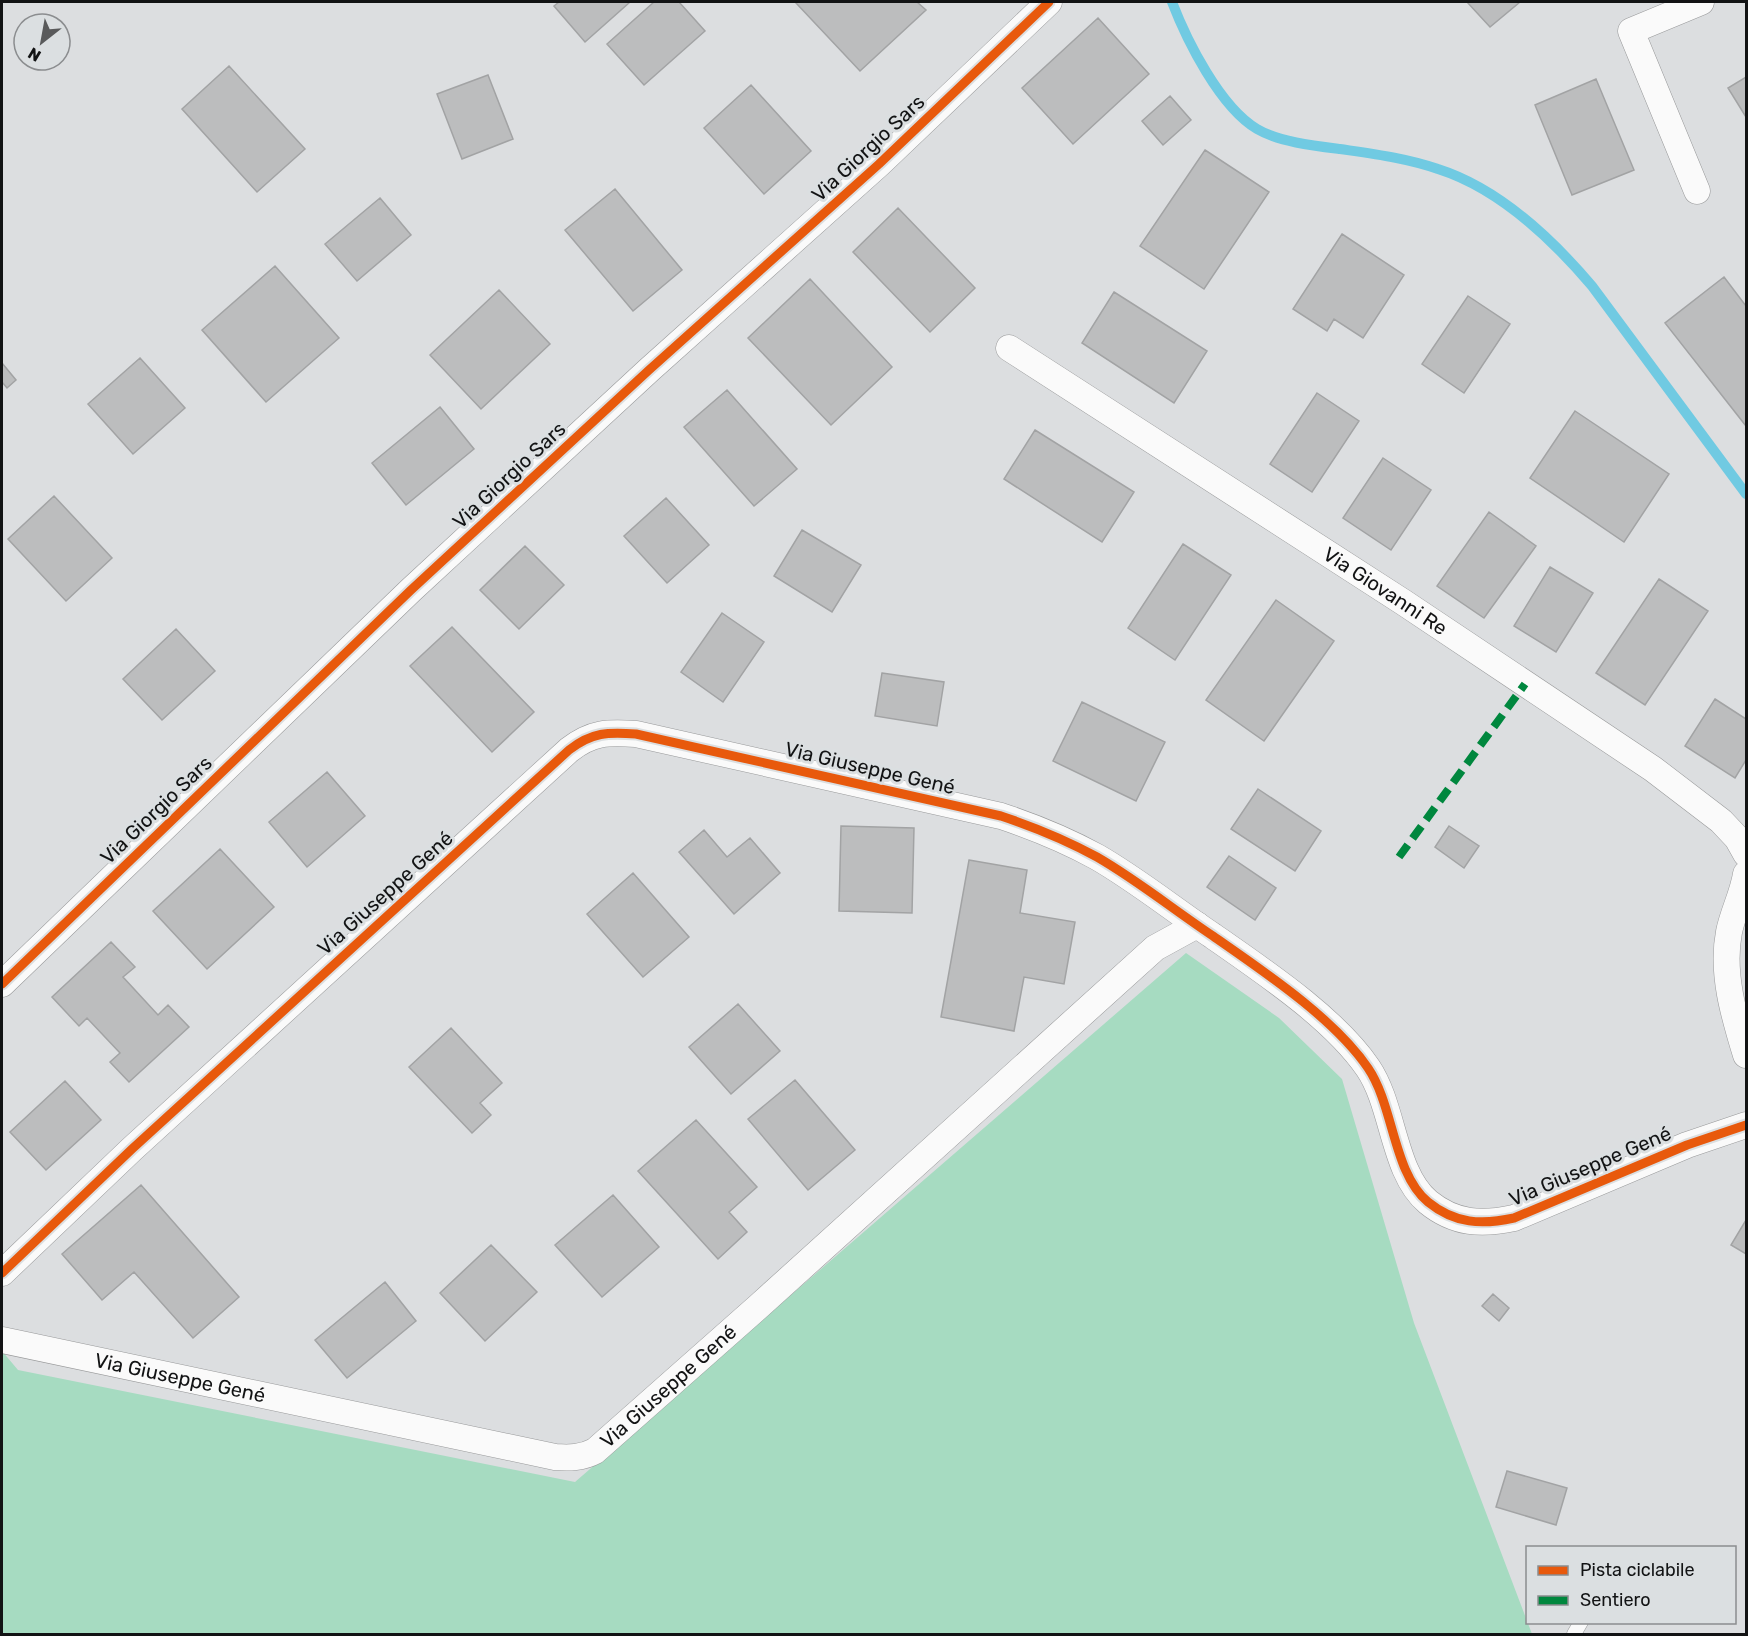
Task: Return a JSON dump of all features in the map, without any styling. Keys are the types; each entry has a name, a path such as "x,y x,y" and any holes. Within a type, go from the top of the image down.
{"street":[{"name":"Via Giorgio Sars","path":"2,984 411,590 649,370 879,164 1049,2"},
{"path":"1697,192 1631,31 1701,2"},
{"name":"Via Giovanni Re","path":"1009,348 1393,596 1653,769 1721,821 1737,838 1746,854"},
{"name":"Via Giuseppe Gené","path":"2,1273 132,1149 569,750 581,740 598,734 636,734 1001,816 1043,831 1098,857 1290,992 1326,1022 1357,1053 1376,1082 1411,1182 1429,1203 1457,1218 1481,1222 1514,1218 1687,1145 1746,1125"},
{"path":"1746,874 1732,917 1728,970 1732,1007 1746,1055"},
{"name":"Via Giuseppe Gené","path":"2,1340 555,1457 577,1458 587,1455 604,1443 759,1306 1155,948 1197,925"}],"green space":[{"path":"1186,953 1279,1018 1342,1079 1414,1323 1526,1618 1526,1624 1528,1624 1532,1634 2,1634 2,1351 18,1370 575,1482"}],"building":[{"path":"559,2 630,2 585,42 554,6"},
{"path":"654,2 679,2 705,31 644,85 607,44"},
{"path":"917,2 926,10 860,71 796,3"},
{"path":"1467,2 1520,2 1490,27"},
{"path":"1098,18 1149,74 1073,144 1022,88"},
{"path":"229,66 305,149 257,192 182,109"},
{"path":"488,75 513,139 462,159 437,94"},
{"path":"1746,77 1746,117 1728,88"},
{"path":"1596,79 1634,170 1572,195 1535,105"},
{"path":"751,85 811,151 764,194 704,128"},
{"path":"1170,96 1191,120 1163,145 1142,121"},
{"path":"1205,150 1269,192 1204,289 1140,246"},
{"path":"615,189 682,270 633,311 565,230"},
{"path":"380,198 411,235 357,281 325,244"},
{"path":"898,208 975,288 930,332 853,252"},
{"path":"1342,234 1404,275 1363,338 1334,319 1327,331 1293,309"},
{"path":"275,266 339,338 266,402 202,330"},
{"path":"1724,277 1746,306 1746,426 1665,323"},
{"path":"810,279 892,367 831,425 748,338"},
{"path":"499,290 550,344 481,409 430,355"},
{"path":"1114,292 1207,351 1174,403 1082,343"},
{"path":"1468,296 1510,324 1464,393 1422,364"},
{"path":"140,358 185,408 133,454 88,404"},
{"path":"2,363 16,380 7,388 2,382"},
{"path":"727,390 797,469 754,506 684,427"},
{"path":"1317,393 1359,421 1312,492 1270,464"},
{"path":"440,407 474,449 406,505 372,463"},
{"path":"1575,411 1669,474 1624,542 1530,478"},
{"path":"1035,430 1134,492 1102,542 1004,479"},
{"path":"1383,458 1431,490 1391,550 1343,518"},
{"path":"54,496 112,558 66,601 8,539"},
{"path":"666,498 709,545 667,583 624,536"},
{"path":"1489,512 1536,546 1484,618 1437,586"},
{"path":"802,530 861,565 832,612 774,576"},
{"path":"1183,544 1231,575 1175,660 1128,628"},
{"path":"525,546 564,585 519,629 480,590"},
{"path":"1550,567 1593,593 1556,652 1514,626"},
{"path":"1659,579 1708,611 1645,705 1596,673"},
{"path":"1276,600 1334,641 1264,741 1206,700"},
{"path":"722,613 764,642 723,702 681,672"},
{"path":"452,627 534,712 492,752 410,666"},
{"path":"176,629 215,671 162,720 123,679"},
{"path":"882,673 944,682 937,726 875,716"},
{"path":"1715,699 1746,719 1746,760 1735,778 1685,746"},
{"path":"1082,702 1165,742 1136,801 1053,761"},
{"path":"327,772 365,816 307,867 269,822"},
{"path":"1258,789 1321,831 1295,871 1231,829"},
{"path":"841,826 914,828 912,913 839,911"},
{"path":"1449,826 1479,846 1464,868 1435,847"},
{"path":"704,830 727,857 750,838 780,873 734,914 679,852"},
{"path":"220,849 274,907 207,969 153,911"},
{"path":"1229,856 1276,888 1255,920 1207,887"},
{"path":"969,860 1027,870 1020,913 1075,922 1064,984 1024,977 1014,1031 941,1017"},
{"path":"633,873 689,937 643,977 587,914"},
{"path":"111,942 135,967 123,977 158,1015 168,1005 189,1027 129,1082 110,1062 120,1053 87,1018 79,1026 52,997"},
{"path":"738,1004 780,1051 731,1094 689,1047"},
{"path":"451,1028 502,1083 480,1103 491,1115 472,1133 409,1067"},
{"path":"795,1080 855,1150 808,1190 748,1119"},
{"path":"65,1081 101,1120 46,1170 10,1132"},
{"path":"696,1120 757,1187 729,1212 747,1232 718,1259 638,1171"},
{"path":"141,1185 239,1297 193,1338 134,1272 102,1300 62,1254"},
{"path":"613,1195 659,1247 602,1297 555,1245"},
{"path":"1746,1220 1746,1254 1731,1245"},
{"path":"491,1245 537,1292 485,1341 440,1293"},
{"path":"385,1282 416,1321 347,1378 315,1340"},
{"path":"1493,1294 1509,1308 1499,1321 1482,1306"},
{"path":"1507,1471 1567,1488 1556,1525 1496,1507"}],"waterway":[{"path":"1172,2 1186,35 1206,72 1230,105 1243,119 1257,129 1297,143 1390,157 1438,169 1482,189 1523,217 1560,251 1592,286 1746,494"}],"marked path":[{"path":"1399,857 1525,684"}],"cycle path":[{"path":"2,984 411,590 649,370 879,164 1049,2"},
{"path":"2,1273 132,1149 569,750 593,736 609,733 636,734 1001,816 1050,834 1097,857 1141,885 1275,980 1336,1031 1354,1049 1377,1083 1400,1157 1416,1189 1438,1209 1459,1219 1491,1222 1514,1218 1687,1145 1746,1125"}]}
